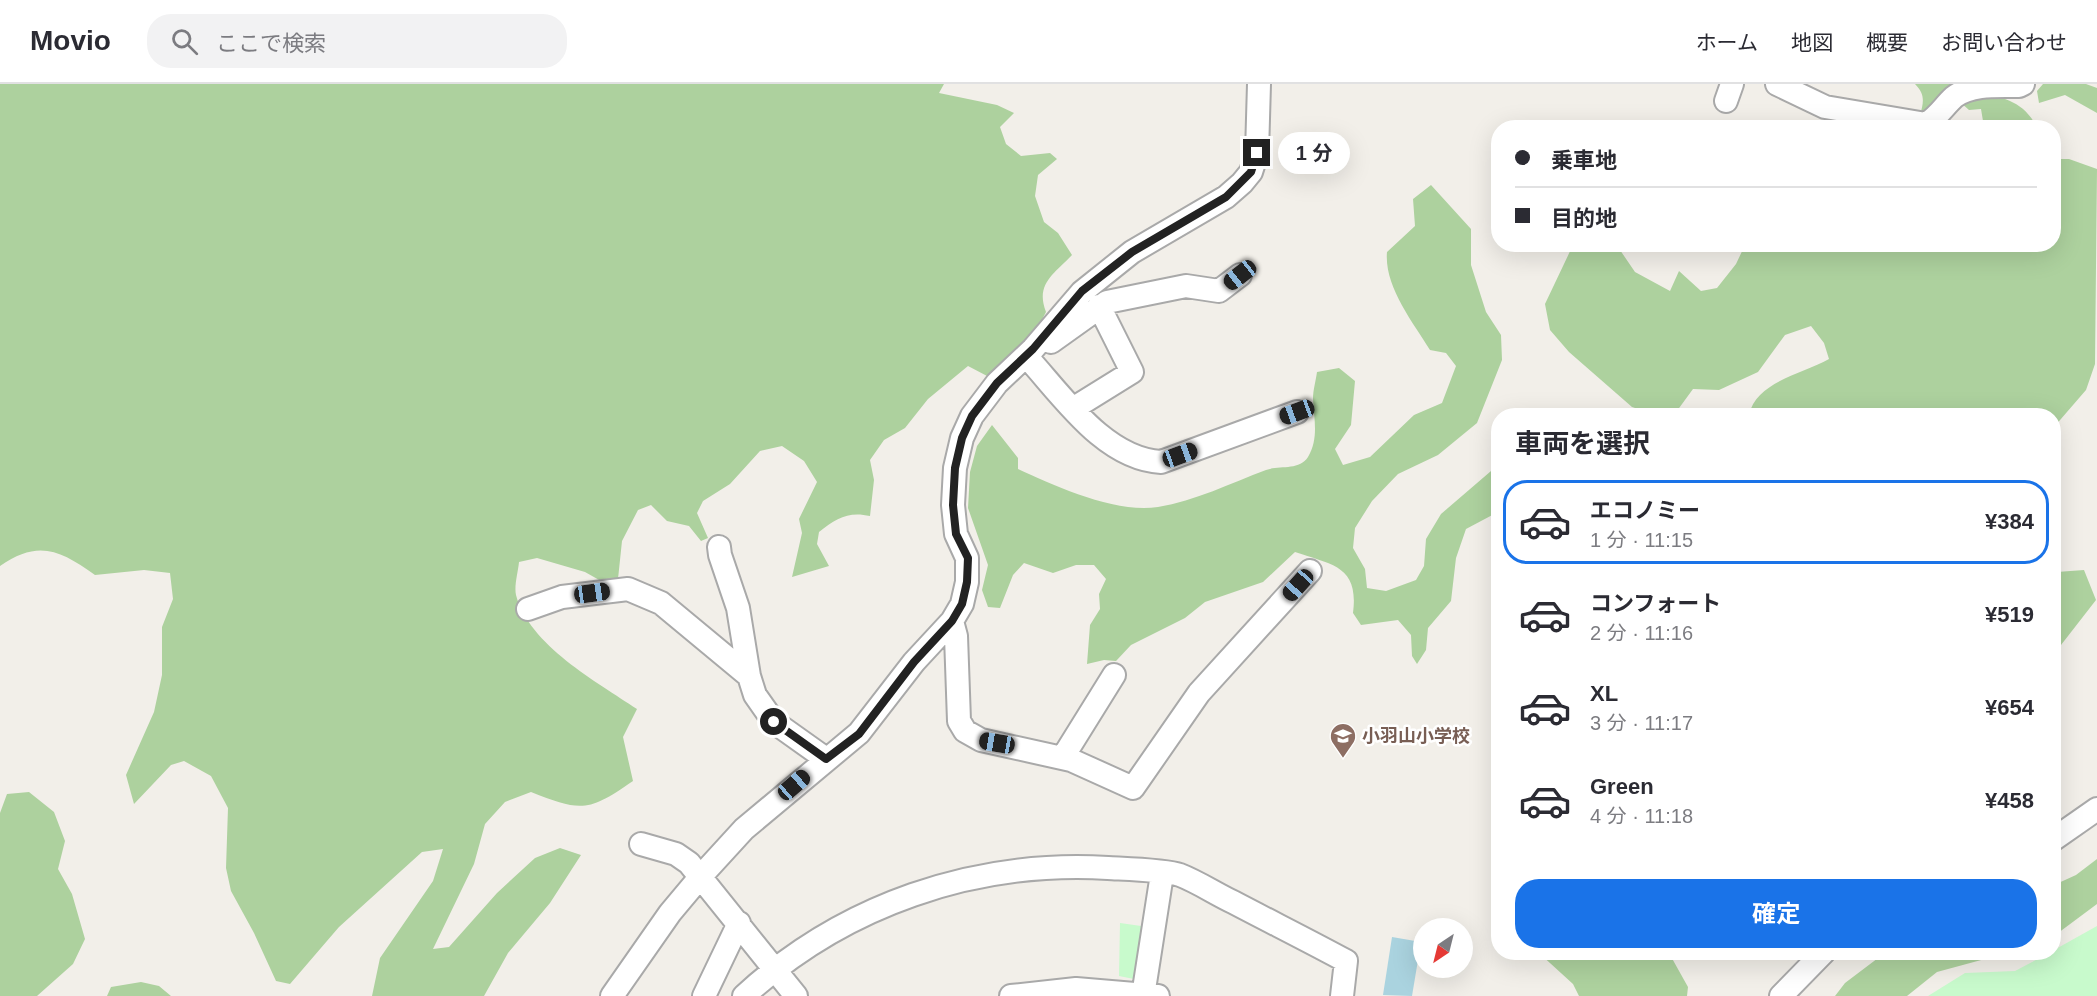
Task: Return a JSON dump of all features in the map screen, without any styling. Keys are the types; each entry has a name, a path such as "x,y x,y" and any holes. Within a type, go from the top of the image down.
{"street":[{"path":"612,996 670,913 701,876 744,829 859,734 914,662 952,621 962,604 967,582 968,558 956,534 953,505 955,468 962,438 972,416 997,383 1026,356 1082,291 1132,252 1226,197 1242,183 1251,172 1257,153 1259,84"},
{"path":"1777,84 1826,107 1902,120"},
{"path":"1932,120 1955,96 1966,90 1984,86 2023,84"},
{"path":"1026,356 1054,340 1099,306 1175,288 1219,291 1240,275"},
{"path":"1074,408 1132,372 1099,306"},
{"path":"1026,356 1097,434 1134,458 1161,462 1297,412"},
{"path":"719,547 738,608 749,676 762,707 774,722 826,759"},
{"path":"952,621 956,636 959,721 965,731 981,740 1063,757 1133,788 1199,693 1243,648 1310,571"},
{"path":"528,609 562,597 628,589 661,603 749,676"},
{"path":"1063,757 1114,675"},
{"path":"2061,834 2097,808"},
{"path":"642,844 676,854 701,876 796,996"},
{"path":"744,996 775,968 814,941 854,919 944,883 1009,870 1066,865 1179,875 1346,961 1342,996"},
{"path":"1011,996 1076,989 1148,995 1162,874"},
{"path":"704,996 739,923"},
{"path":"1781,996 1816,960"}],"green space":[{"path":"0,84 944,84 939,93 997,105 1014,113 1000,127 1006,144 1021,156 1050,153 1057,159 1038,175 1035,196 1044,222 1058,233 1072,255 1048,280 1043,294 1046,312 1036,331 989,377 968,366 928,399 905,428 884,440 870,460 874,480 870,516 849,515 831,523 819,532 817,544 829,566 792,577 802,533 799,519 817,482 804,461 782,446 760,451 730,484 703,501 697,513 708,538 701,541 689,526 667,521 651,505 638,510 622,541 618,579 601,581 585,572 537,558 519,562 516,595 523,613 535,630 566,661 637,709 623,737 633,781 605,799 584,806 562,803 531,792 505,802 485,824 474,864 433,949 449,947 497,893 535,858 560,848 581,855 550,903 508,953 484,996 372,996 380,958 433,881 443,849 422,852 339,927 290,984 276,981 231,891 226,868 228,808 211,776 184,761 171,765 134,804 126,775 154,712 162,675 162,627 173,599 170,573 144,570 95,575 60,554 49,551 27,553 0,566"},
{"path":"1915,84 1954,84 1946,101 1920,115 1923,98"},
{"path":"2043,84 2086,84 2097,88 2097,113 2065,95 2039,103 2037,91"},
{"path":"1975,93 1995,96 2019,106 2033,120 1983,120 1981,109 1969,110 1960,102"},
{"path":"2061,159 2069,159 2097,169 2095,364 2086,390 2061,419 2061,408 1752,408 1761,394 1770,387 1829,359 1824,343 1811,326 1785,335 1758,372 1719,390 1693,389 1679,408 1635,408 1569,352 1550,330 1545,304 1570,252 1621,252 1635,272 1670,291 1679,271 1701,291 1717,288 1736,264 1742,252 2061,252"},
{"path":"1431,185 1471,229 1471,265 1486,312 1501,335 1502,360 1477,423 1438,455 1398,474 1372,501 1355,528 1353,548 1365,569 1367,588 1386,591 1416,580 1424,566 1426,539 1441,514 1491,471 1491,516 1466,529 1456,558 1451,601 1428,628 1426,650 1417,664 1412,656 1411,635 1398,620 1361,625 1353,613 1354,597 1352,585 1347,576 1332,565 1295,552 1263,582 1205,602 1185,618 1131,645 1116,661 1104,660 1087,664 1090,625 1100,609 1099,594 1106,579 1094,565 1076,565 1053,573 1024,563 1013,575 1000,608 988,607 982,590 988,565 968,508 970,472 977,446 992,425 1018,458 1018,469 1086,497 1105,503 1141,508 1186,501 1266,470 1294,466 1304,461 1314,443 1313,399 1317,372 1339,368 1355,381 1351,425 1335,449 1343,465 1370,457 1414,415 1442,403 1456,366 1446,353 1430,350 1401,303 1387,265 1387,252 1415,226 1413,199"},
{"path":"2084,570 2096,600 2061,645 2061,572"},
{"path":"29,792 54,812 65,841 58,869 72,894 85,939 73,964 37,996 0,996 0,813 7,794"},
{"path":"2097,859 2097,904 2061,931 2061,882 2076,875"},
{"path":"1120,923 1148,927 1143,971 1134,979 1119,976"},
{"path":"2097,926 2097,996 1928,996 1965,973 2015,971 2036,960 2061,960 2061,946"},
{"path":"1547,960 1673,960 1688,987 1687,996 1579,996 1573,984"},
{"path":"1875,960 1981,960 1937,972 1907,996 1835,996 1845,983"},
{"path":"141,982 159,986 171,996 107,996 111,987"}],"water":[{"path":"1392,937 1413,941 1413,978 1415,978 1412,996 1383,995"}],"place":[{"name":"小羽山小学校","path":"1343,759"}],"route":[{"path":"774,722 826,759 859,734 914,662 952,621 962,604 967,582 968,558 956,534 953,505 955,468 962,438 972,416 997,383 1033,349 1082,291 1132,252 1226,197 1251,172 1257,153"}]}
